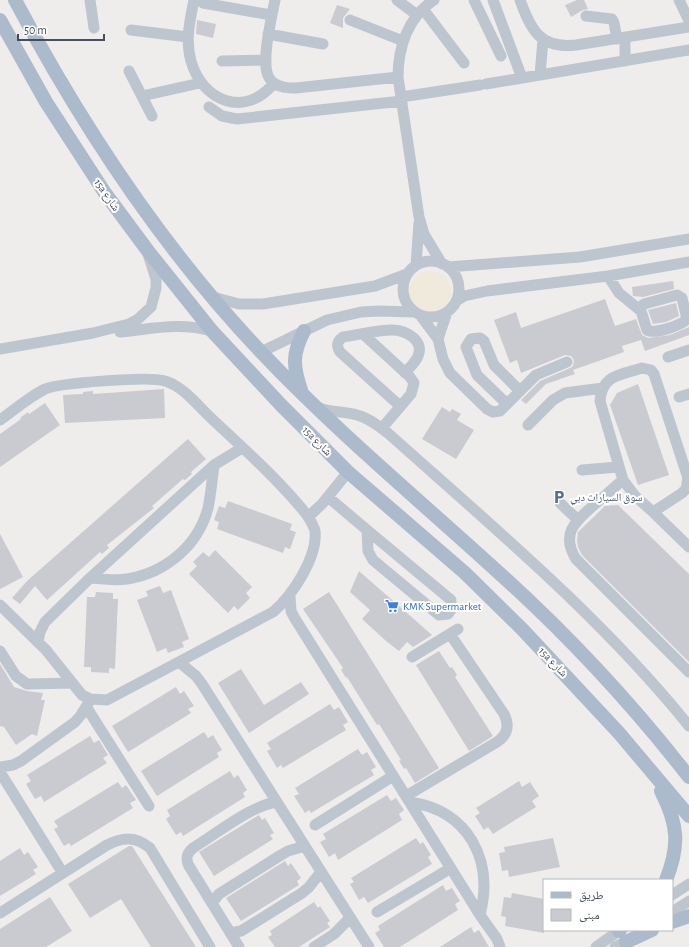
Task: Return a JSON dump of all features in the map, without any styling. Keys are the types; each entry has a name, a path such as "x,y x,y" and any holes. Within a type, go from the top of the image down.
{"main road":[{"path":"7,0 25,31 41,49"},
{"name":"15a شارع","path":"15,0 41,49 102,148 171,246 213,297 261,352 314,406 365,455 499,572 537,609 625,700 689,777"},
{"name":"15a شارع","path":"0,20 46,102 105,193 148,251 212,331 281,406 348,472 465,573 572,681 648,766 689,816"},
{"path":"148,251 169,267 238,348 247,352 261,352"},
{"path":"303,394 296,375 294,355 304,331"},
{"path":"648,766 669,805 674,822 676,840 673,861 666,879"},
{"path":"673,922 689,916"},
{"path":"620,936 647,931"}],"street":[{"path":"90,0 94,28"},
{"path":"275,0 271,15 265,60 266,73 274,83 281,87 296,88 398,77"},
{"path":"397,0 420,12 464,63"},
{"path":"434,0 420,12 409,28 398,58 398,77 419,217 424,234 445,266 454,274 458,283 456,301"},
{"path":"474,0 501,56"},
{"path":"493,0 522,78"},
{"path":"520,0 528,23 543,40 554,45 565,46 689,27"},
{"path":"679,0 689,21"},
{"path":"271,15 198,2 188,37 191,60 200,83 216,96 236,102 253,100 265,93 274,83"},
{"path":"586,16 612,19 621,38 625,61"},
{"path":"350,20 403,41"},
{"path":"131,30 188,37"},
{"path":"268,34 323,44"},
{"path":"540,75 543,40"},
{"path":"209,107 226,117 245,119 401,99 689,50"},
{"path":"222,61 265,60"},
{"path":"129,71 152,116"},
{"path":"142,96 200,83"},
{"path":"416,265 419,217"},
{"path":"536,375 497,412 490,411 460,384 446,366 438,339 417,313 408,306 404,294 404,281 407,274 416,265 424,262 433,261 445,266 477,266 580,257 689,239"},
{"path":"93,333 137,320 151,307 156,284 148,251"},
{"path":"438,339 447,312 456,301 464,296 487,291 608,276 689,262"},
{"path":"213,297 239,304 263,304 375,286 407,274"},
{"path":"608,276 619,293 641,311"},
{"path":"261,352 327,320 343,315 379,311 417,313 429,317 439,316 447,312"},
{"path":"0,349 93,333 180,325 199,327 212,331"},
{"path":"400,406 338,349 338,342 343,337 392,330 404,332 414,338 419,346 418,356 405,373"},
{"path":"363,334 412,380 414,387 382,428"},
{"path":"507,404 475,371 466,347 471,339 480,338 484,341 494,365 520,391"},
{"path":"668,357 689,350"},
{"path":"506,378 521,379 536,375 568,362"},
{"path":"653,512 682,493 686,489 688,478 654,374 651,370 642,368 617,374 606,382 600,394 601,408 618,467 628,489 689,548"},
{"path":"0,420 37,394 52,387 156,379 175,385 242,448 308,517 314,529 314,547 290,596 273,612 107,700 88,704 75,722 21,761 13,765 0,767"},
{"path":"528,425 553,400 565,393 572,390 603,388"},
{"path":"314,406 330,411 358,415 382,428 556,583 648,680 689,726"},
{"path":"38,642 40,632 45,622 90,578 214,465 242,448"},
{"path":"90,578 111,580 140,576 159,568 177,556 188,546 203,522 211,495 214,465"},
{"path":"582,470 618,467"},
{"path":"308,517 328,497 348,472"},
{"path":"623,480 577,519 571,530 569,538 570,545 576,559 689,672"},
{"path":"328,497 368,530 451,600 451,610 448,614 438,614 372,560 368,551 368,530"},
{"path":"560,503 577,519"},
{"path":"290,596 291,611 294,617 480,915 497,939 500,947"},
{"path":"0,605 38,642 82,695 150,806"},
{"path":"408,799 502,738 506,733 508,726 504,714 454,631 412,657"},
{"path":"0,651 16,676 27,684 72,683"},
{"path":"179,662 196,676 202,684 369,947"},
{"path":"0,772 59,868"},
{"path":"315,825 393,776"},
{"path":"408,799 442,812 456,822 467,834 476,849 482,865 485,882 484,898 480,915"},
{"path":"239,947 189,866 186,858 187,854 193,848 256,808 269,803 277,802"},
{"path":"0,913 107,845 125,838 134,839 150,848 210,947"},
{"path":"212,903 219,894 281,855 292,849 305,846"},
{"path":"377,912 451,868"},
{"path":"230,933 241,930 302,893 312,884 321,872"},
{"path":"673,894 689,884"},
{"path":"673,911 689,901"},
{"path":"314,947 334,934 350,918"},
{"path":"596,947 620,936 640,931"}],"sand":[{"path":"430,271 445,277 451,292 445,307 430,313 415,307 409,292 415,277"}],"building":[{"path":"577,0 584,0 588,9 583,10 571,17 565,5"},
{"path":"337,5 350,9 343,18 343,28 330,23"},
{"path":"197,20 216,24 213,38 196,34"},
{"path":"673,281 674,289 643,297 633,296 632,287"},
{"path":"605,299 615,326 636,319 642,335 648,338 670,335 689,327 689,335 645,351 641,340 622,346 624,352 573,370 575,374 546,384 526,404 521,400 540,381 570,368 573,366 574,360 571,356 565,355 521,373 517,360 510,363 494,320 516,312 521,328"},
{"path":"676,303 679,316 666,322 653,324 648,310"},
{"path":"638,384 669,475 638,485 610,405 617,393"},
{"path":"164,389 165,418 65,423 63,395 83,394 83,392 93,391 93,394"},
{"path":"45,403 60,425 0,467 0,434 28,412 29,414"},
{"path":"442,407 450,412 452,409 461,414 457,420 474,430 456,459 422,439"},
{"path":"188,439 206,459 191,472 192,474 185,480 183,479 152,506 154,508 107,545 109,548 102,554 100,552 47,600 35,586 20,604 12,598 27,581"},
{"path":"228,501 292,524 290,530 296,532 290,549 285,547 283,553 217,529 219,522 214,520 219,506 225,508"},
{"path":"618,505 689,574 689,662 582,555 578,547 578,532 605,506"},
{"path":"0,534 23,577 0,589"},
{"path":"215,550 252,587 246,593 250,598 238,610 234,606 228,613 189,574 197,566 193,562 203,552 209,557"},
{"path":"359,571 432,635 413,647 407,642 399,651 386,641 362,619 370,610 350,592"},
{"path":"160,586 163,593 171,590 189,639 182,642 184,647 168,653 166,648 157,652 137,600 148,596 146,591"},
{"path":"96,592 113,593 113,599 118,599 115,669 109,668 109,673 91,672 91,667 84,667 87,597 95,597"},
{"path":"329,592 439,768 415,783 406,768 404,769 399,761 401,760 379,724 377,725 347,677 346,678 341,670 343,668 303,609"},
{"path":"439,651 450,668 452,667 457,675 455,677 493,736 469,751 416,665"},
{"path":"0,664 14,687 27,691 43,693 41,700 45,700 37,736 32,734 16,745 4,727 0,726"},
{"path":"241,669 264,705 301,682 309,694 249,733 218,683"},
{"path":"176,687 180,694 184,691 194,706 188,709 191,713 128,752 112,726"},
{"path":"330,704 334,710 339,707 348,722 343,725 346,730 283,768 281,765 277,768 267,751 271,749 267,743"},
{"path":"204,732 208,738 213,735 222,750 217,753 219,757 157,796 141,771"},
{"path":"90,736 94,743 99,740 108,755 103,758 107,763 44,802 41,796 35,799 26,784 31,781 27,775"},
{"path":"358,749 362,755 367,752 376,767 371,770 374,775 311,813 309,810 305,813 294,796 299,794 295,788"},
{"path":"230,771 234,778 238,775 247,790 243,793 245,797 183,836 181,832 176,835 166,819 170,816 167,810"},
{"path":"519,781 522,787 530,782 539,796 532,801 536,807 493,834 488,827 484,830 475,816 480,813 476,808"},
{"path":"118,782 122,788 126,785 136,800 130,803 133,808 71,846 69,843 64,846 54,829 58,827 54,821"},
{"path":"387,795 391,801 396,798 404,810 399,814 402,820 338,860 335,853 329,857 320,842 326,839 323,834"},
{"path":"259,815 262,820 265,818 274,833 270,835 273,839 214,876 199,852"},
{"path":"416,838 420,844 423,842 431,855 428,857 432,864 368,903 364,897 359,900 350,884 354,882 351,878"},
{"path":"553,838 560,867 509,877 508,870 502,871 499,853 505,852 504,847"},
{"path":"129,846 132,846 196,947 151,947 121,899 90,918 68,884"},
{"path":"20,848 24,855 28,852 38,867 33,870 36,874 0,896 0,861"},
{"path":"285,861 288,866 291,863 301,878 297,881 299,885 241,921 226,898"},
{"path":"443,885 446,891 452,888 460,901 455,904 458,910 400,947 384,947 375,933 380,930 378,926"},
{"path":"512,893 543,899 544,933 505,926 506,917 501,916 504,897 511,898"},
{"path":"50,897 72,931 46,947 0,947 0,929"},
{"path":"314,902 318,908 320,906 330,921 327,923 330,927 299,947 275,947 268,937 272,935 270,931"},
{"path":"471,927 474,933 479,930 489,947 440,947"}],"place":[{"name":"سوق السيارات دبي","path":"559,497"},
{"name":"KMK Supermarket","path":"392,606"}]}
